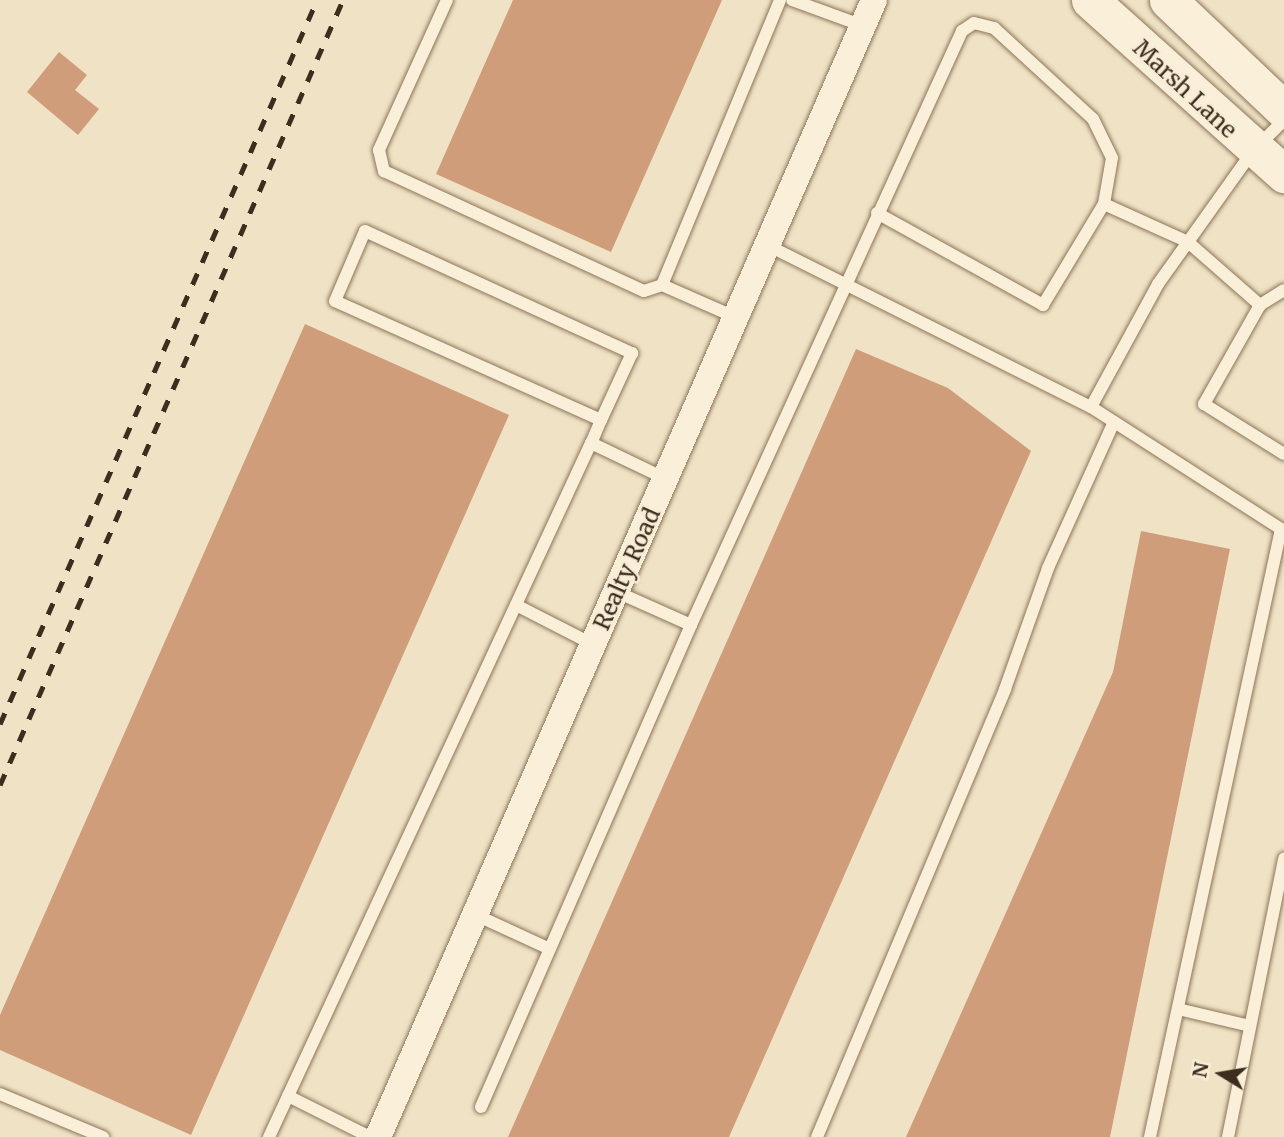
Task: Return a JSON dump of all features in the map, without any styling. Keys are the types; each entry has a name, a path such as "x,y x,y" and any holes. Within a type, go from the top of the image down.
{"main road":[{"name":"Marsh Lane","path":"1090,0 1253,151 1284,174"},
{"path":"1168,0 1284,110"}],"street":[{"name":"Realty Road","path":"378,1137 769,246 874,0"}],"lane":[{"path":"447,0 379,150 384,171 644,291 662,285 737,318"},
{"path":"662,285 780,0"},
{"path":"792,0 863,26"},
{"path":"481,1107 691,625 877,212 954,44 974,23 994,28 1093,119 1112,158 1104,204 1043,305 877,212"},
{"path":"1091,407 1158,284 1253,151 1284,120"},
{"path":"1104,204 1188,242 1260,305"},
{"path":"269,1137 516,605 632,353 365,231 335,301 601,420"},
{"path":"769,246 1091,407 1282,530 1150,1137"},
{"path":"1284,290 1260,305 1204,404 1284,454"},
{"path":"817,1137 1005,689 1048,568 1114,422"},
{"path":"591,443 667,479"},
{"path":"617,592 691,625"},
{"path":"516,605 594,645"},
{"path":"1228,1137 1284,859"},
{"path":"476,915 550,949"},
{"path":"1178,1009 1251,1026"},
{"path":"0,1094 103,1137"},
{"path":"288,1096 370,1137"}],"building":[{"path":"513,0 722,0 611,252 436,174"},
{"path":"59,52 87,75 75,90 99,109 78,135 27,92"},
{"path":"305,324 509,415 191,1135 0,1050 0,1015"},
{"path":"856,349 948,388 1031,451 729,1137 508,1137"},
{"path":"1141,531 1230,549 1110,1137 906,1137 1113,672"}],"railway":[{"path":"0,724 317,0"},
{"path":"0,785 343,0"}]}
